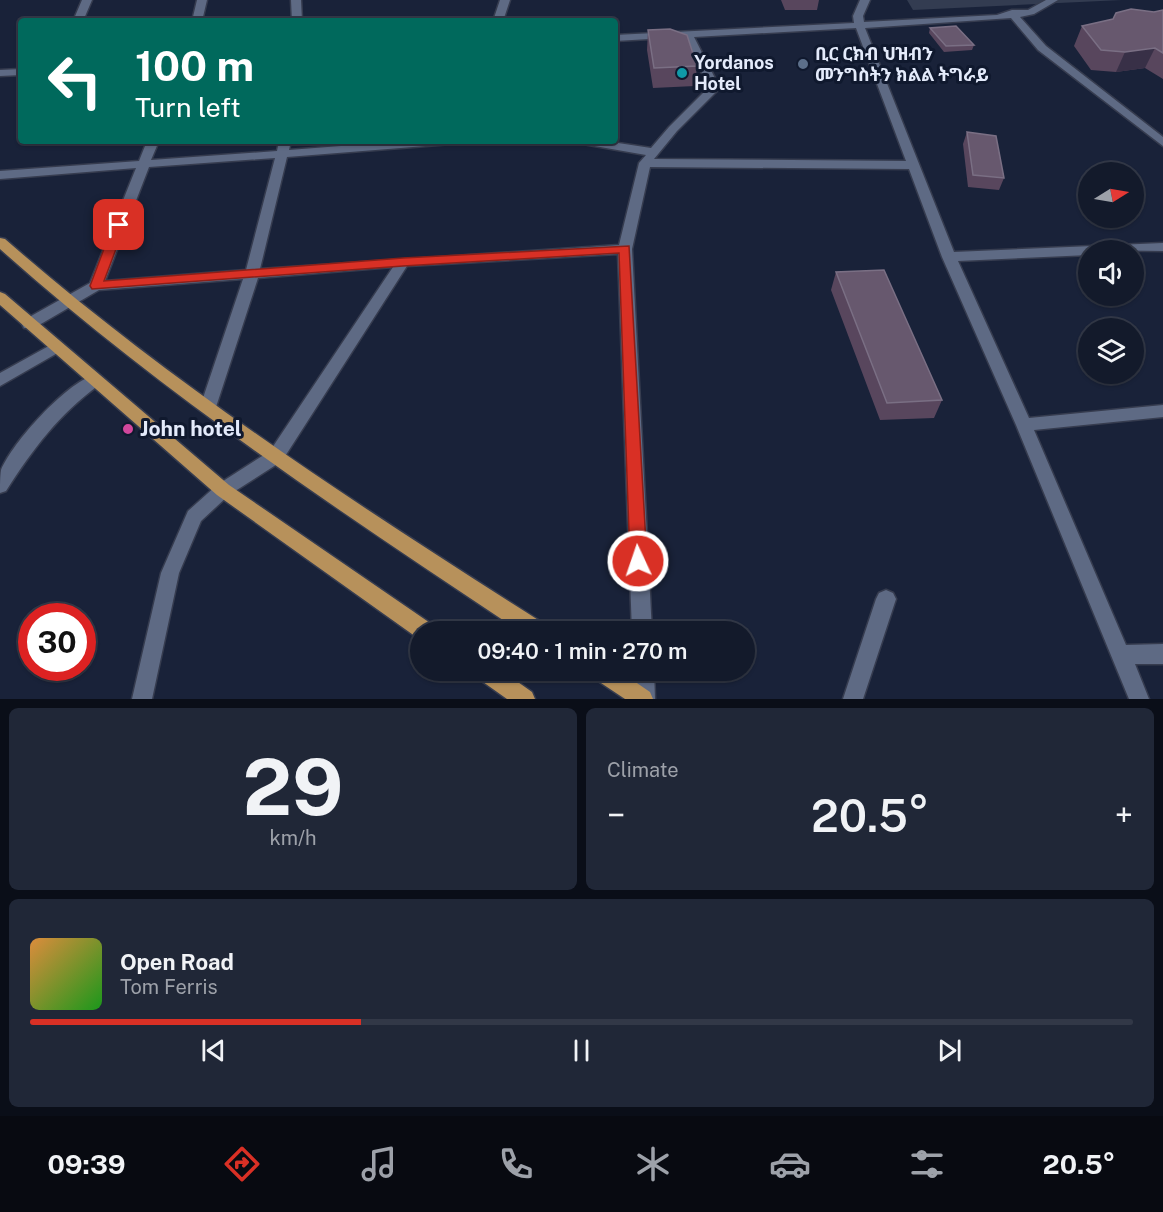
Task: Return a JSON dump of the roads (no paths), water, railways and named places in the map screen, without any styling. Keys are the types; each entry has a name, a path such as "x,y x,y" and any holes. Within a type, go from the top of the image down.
{"main road":[{"path":"0,242 68,302 208,407 368,520 522,621"},
{"path":"0,297 94,381 223,490 410,621"},
{"path":"499,681 525,699"},
{"path":"617,681 644,699"}],"street":[{"path":"79,18 87,0"},
{"path":"198,18 202,0"},
{"path":"296,0 297,18"},
{"path":"499,18 504,0"},
{"path":"865,0 858,16 860,24 949,257 1024,425 1139,699"},
{"path":"618,38 1011,15 1031,12 1053,0"},
{"path":"1011,15 1023,1"},
{"path":"1011,15 1042,48 1163,143"},
{"path":"642,621 625,249 649,157 715,88 688,35"},
{"path":"0,74 18,72"},
{"path":"96,286 142,163 152,144"},
{"path":"0,175 283,148 380,144"},
{"path":"595,144 649,157 914,165"},
{"path":"208,407 252,274 283,148"},
{"path":"1144,248 1163,247"},
{"path":"29,324 96,286 403,262 625,249"},
{"path":"949,257 1078,251"},
{"path":"142,699 170,573 194,516 223,490 276,456 403,262"},
{"path":"0,380 56,347"},
{"path":"0,486 52,412 68,397 94,381"},
{"path":"1024,425 1163,411"},
{"path":"854,699 885,599"},
{"path":"1119,655 1163,654"},
{"path":"644,681 644,699"}],"place":[{"name":"ቢር ርክብ ህዝብን መንግስትን ክልል ትግራይ","path":"803,64"},
{"name":"Yordanos Hotel","path":"682,73"},
{"name":"John hotel","path":"128,429"}]}
